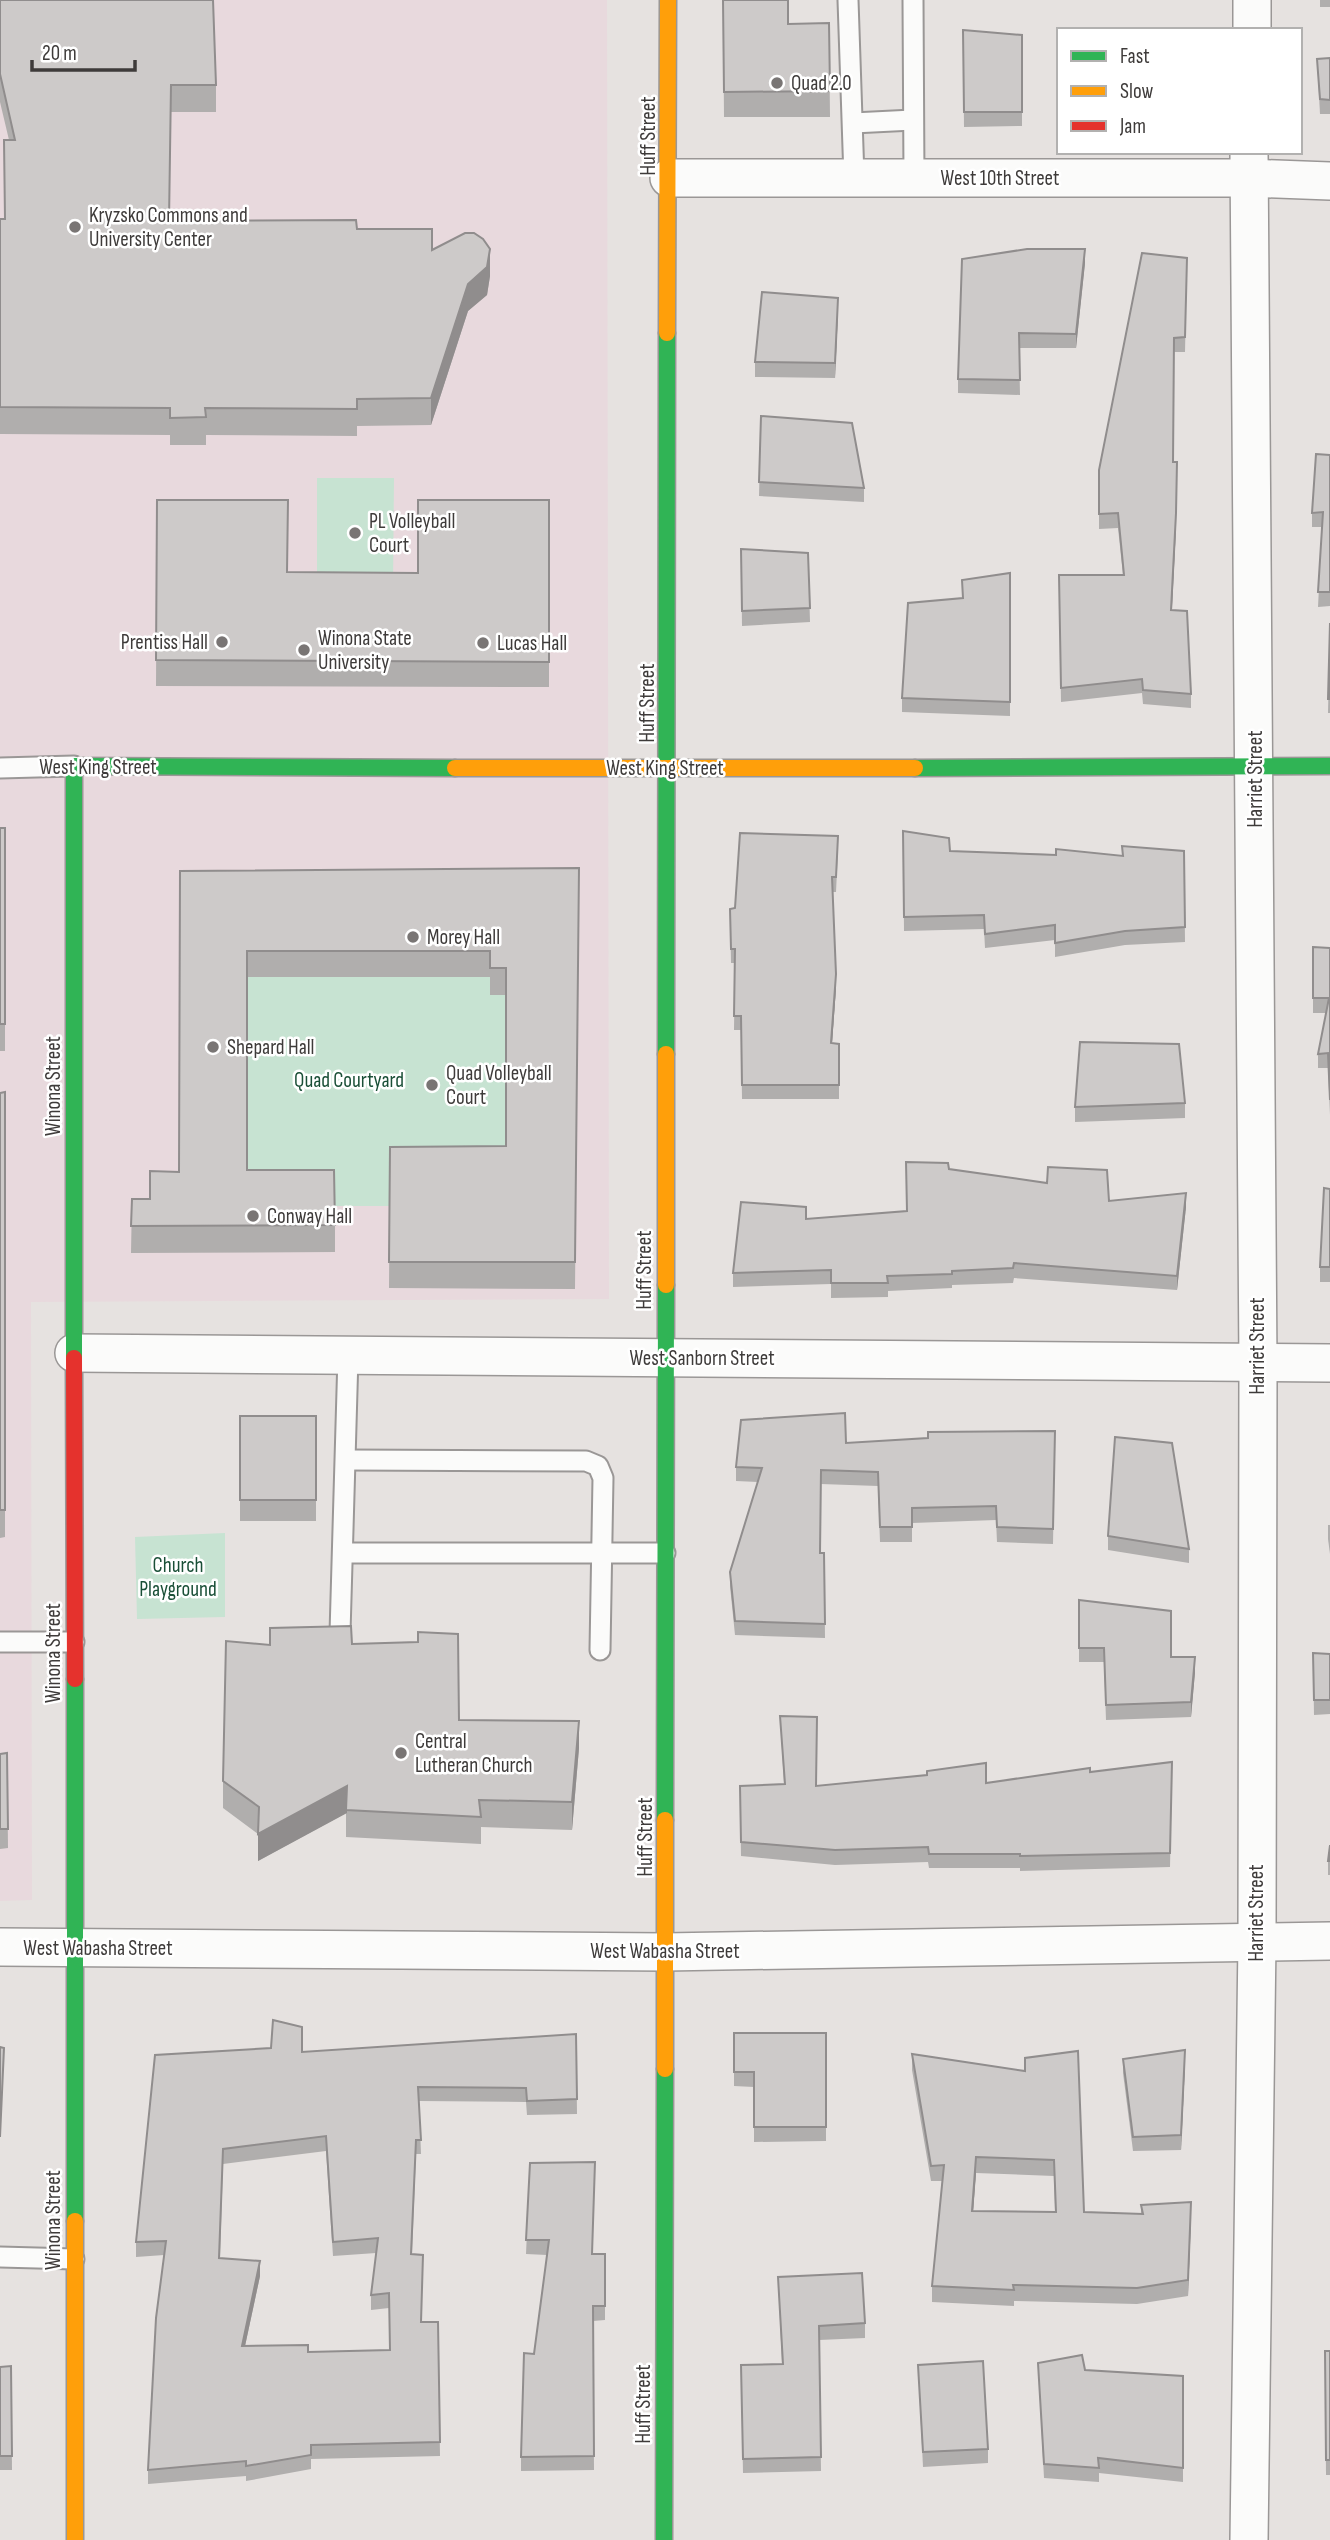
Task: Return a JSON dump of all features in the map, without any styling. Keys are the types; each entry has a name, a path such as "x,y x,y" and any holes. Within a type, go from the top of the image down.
{"street":[{"name":"Huff Street","path":"664,2540 664,1357 670,178 668,0"},
{"path":"1252,0 1252,28"},
{"name":"West 10th Street","path":"670,178 914,178 1248,165 1330,181"},
{"name":"Harriet Street","path":"1248,165 1258,1364 1257,1941 1249,2540"},
{"name":"West King Street","path":"74,766 667,768 1330,765"},
{"name":"Winona Street","path":"74,766 75,2540"},
{"name":"West Sanborn Street","path":"74,1353 1330,1363"},
{"name":"West Wabasha Street","path":"0,1947 665,1952 1330,1941"}],"lane":[{"path":"848,0 853,178"},
{"path":"913,0 914,178"},
{"path":"853,123 913,120"},
{"name":"West King Street","path":"0,768 74,766"},
{"path":"340,1633 348,1356"},
{"path":"347,1460 586,1461 598,1466 603,1478 600,1650"},
{"path":"344,1553 665,1553"},
{"path":"0,1642 74,1642"},
{"path":"0,2257 74,2259"}],"shaded area":[{"name":"Winona State University","path":"0,0 607,0 609,1299 31,1302 32,1900 0,1901"}],"green space":[{"name":"PL Volleyball Court","path":"317,478 394,478 393,589 317,589"},
{"name":"Quad Courtyard","path":"247,977 490,977 506,995 506,1173 390,1206 334,1206 247,1197"},
{"name":"Church Playground","path":"225,1533 225,1617 137,1619 135,1537"}],"building":[{"name":"Kryzsko Commons and University Center","path":"0,0 213,0 216,85 171,85 169,221 356,220 357,229 432,229 432,250 465,233 474,233 483,239 490,249 487,267 468,284 431,398 357,399 357,409 205,408 206,417 170,418 170,408 0,407 0,219 5,219 4,140 15,140 0,74"},
{"name":"Quad 2.0","path":"723,0 788,0 788,24 829,23 830,91 724,92"},
{"path":"963,30 1022,35 1022,112 964,112"},
{"path":"1330,58 1330,100 1320,99 1317,59"},
{"path":"1027,249 1085,249 1076,334 1019,333 1020,380 958,379 962,259"},
{"path":"1142,253 1187,258 1185,337 1174,338 1173,462 1177,462 1171,610 1187,611 1191,694 1143,690 1142,679 1061,688 1059,575 1124,575 1118,513 1099,514 1099,470"},
{"path":"762,292 838,298 835,363 755,362"},
{"path":"761,416 852,423 864,488 759,482"},
{"path":"1316,454 1330,455 1330,592 1318,592 1323,512 1312,513"},
{"path":"157,500 288,500 287,572 418,573 418,500 549,500 549,662 156,660"},
{"path":"741,549 808,553 810,608 742,611"},
{"path":"1010,573 1010,702 902,698 908,603 963,598 962,580"},
{"path":"1330,623 1330,699 1328,699"},
{"path":"0,828 5,828 5,1024 0,1024"},
{"path":"903,831 949,838 950,851 1056,855 1056,849 1123,856 1122,846 1184,851 1185,927 1125,931 1055,943 1055,925 985,934 984,915 904,917"},
{"path":"740,833 838,836 836,877 832,877 836,974 831,1043 839,1044 839,1085 742,1085 741,1016 734,1016 735,949 731,949 730,909 735,908"},
{"path":"579,868 575,1262 389,1262 390,1147 506,1146 506,968 490,968 490,951 247,951 247,1170 334,1170 335,1225 131,1226 132,1199 150,1199 150,1171 179,1172 180,871"},
{"path":"1313,947 1330,948 1330,1100 1328,1053 1318,1054 1329,998 1313,998"},
{"path":"1080,1042 1179,1044 1185,1103 1075,1107"},
{"path":"5,1092 5,1510 0,1510 0,1093"},
{"path":"906,1162 948,1163 949,1169 1047,1183 1048,1167 1107,1170 1109,1201 1186,1193 1177,1276 1014,1263 1013,1268 952,1271 952,1274 887,1276 888,1283 831,1283 831,1270 733,1273 741,1202 806,1207 806,1219 907,1211"},
{"path":"1324,1188 1330,1189 1330,1267 1320,1267"},
{"path":"845,1413 846,1443 928,1438 928,1432 1055,1431 1053,1529 997,1527 996,1506 912,1508 912,1527 880,1527 878,1472 821,1470 820,1553 824,1553 825,1624 735,1621 730,1572 762,1468 736,1467 741,1420"},
{"path":"240,1416 316,1416 316,1500 240,1500"},
{"path":"1115,1437 1172,1443 1189,1549 1108,1536"},
{"path":"1079,1600 1171,1611 1171,1657 1195,1657 1191,1702 1106,1705 1104,1648 1079,1648"},
{"name":"Central Lutheran Church","path":"351,1626 352,1644 418,1642 418,1632 458,1634 459,1720 579,1721 572,1802 479,1800 481,1817 346,1810 347,1786 258,1834 259,1807 223,1781 226,1641 270,1645 270,1628"},
{"path":"1313,1653 1330,1654 1330,1700 1314,1700"},
{"path":"780,1716 817,1717 816,1786 927,1775 927,1771 986,1763 986,1783 1090,1768 1090,1772 1172,1762 1170,1853 1020,1856 929,1854 928,1847 835,1850 741,1842 740,1786 785,1784"},
{"path":"7,1753 8,1829 0,1829 0,1754"},
{"path":"273,2020 302,2027 302,2052 576,2034 577,2099 527,2101 526,2088 418,2087 421,2140 416,2140 411,2254 423,2255 421,2322 438,2322 440,2442 311,2445 311,2455 246,2466 246,2461 148,2470 156,2318 166,2241 136,2242 155,2055 271,2048","holes":["326,2136 333,2242 378,2238 371,2295 389,2293 390,2350 308,2352 308,2345 242,2346 260,2261 219,2258 223,2149"]},
{"path":"734,2033 826,2033 826,2127 754,2127 754,2072 734,2072"},
{"path":"0,2047 4,2048 0,2137"},
{"path":"1185,2050 1181,2135 1133,2137 1123,2059"},
{"path":"1078,2051 1084,2212 1143,2214 1141,2205 1191,2202 1188,2280 1137,2288 1013,2285 1014,2290 932,2286 944,2165 931,2166 912,2054 1025,2071 1025,2058","holes":["976,2157 1054,2160 1056,2212 972,2211"]},
{"path":"595,2162 592,2254 605,2254 605,2306 593,2306 594,2456 521,2457 524,2353 534,2354 549,2240 526,2240 530,2163"},
{"path":"862,2273 865,2323 819,2326 821,2457 743,2459 741,2365 783,2364 778,2277"},
{"path":"1325,2351 1330,2351 1330,2460 1326,2460"},
{"path":"1082,2355 1085,2370 1183,2376 1183,2468 1098,2458 1099,2468 1044,2464 1038,2363"},
{"path":"983,2361 988,2449 923,2452 918,2365"},
{"path":"11,2366 12,2456 0,2456 0,2367"}],"traffic: fast":[{"path":"666,1054 667,333"},
{"path":"74,1358 74,766 455,768"},
{"path":"915,768 1330,766"},
{"path":"665,1820 666,1285"},
{"path":"75,1679 75,2221"},
{"path":"664,2540 665,2069"}],"traffic: slow":[{"path":"667,333 668,0"},
{"path":"455,768 915,768"},
{"path":"666,1054 666,1285"},
{"path":"665,1820 665,2069"},
{"path":"75,2221 75,2540"}],"traffic: jam":[{"path":"74,1358 75,1679"}],"place":[{"name":"Quad 2.0","path":"777,83"},
{"name":"Kryzsko Commons and University Center","path":"75,227"},
{"name":"PL Volleyball Court","path":"355,533"},
{"name":"Prentiss Hall","path":"222,642"},
{"name":"Lucas Hall","path":"483,643"},
{"name":"Winona State University","path":"304,650"},
{"name":"Morey Hall","path":"413,937"},
{"name":"Shepard Hall","path":"213,1047"},
{"name":"Quad Volleyball Court","path":"432,1085"},
{"name":"Conway Hall","path":"253,1216"},
{"name":"Central Lutheran Church","path":"401,1753"}]}
